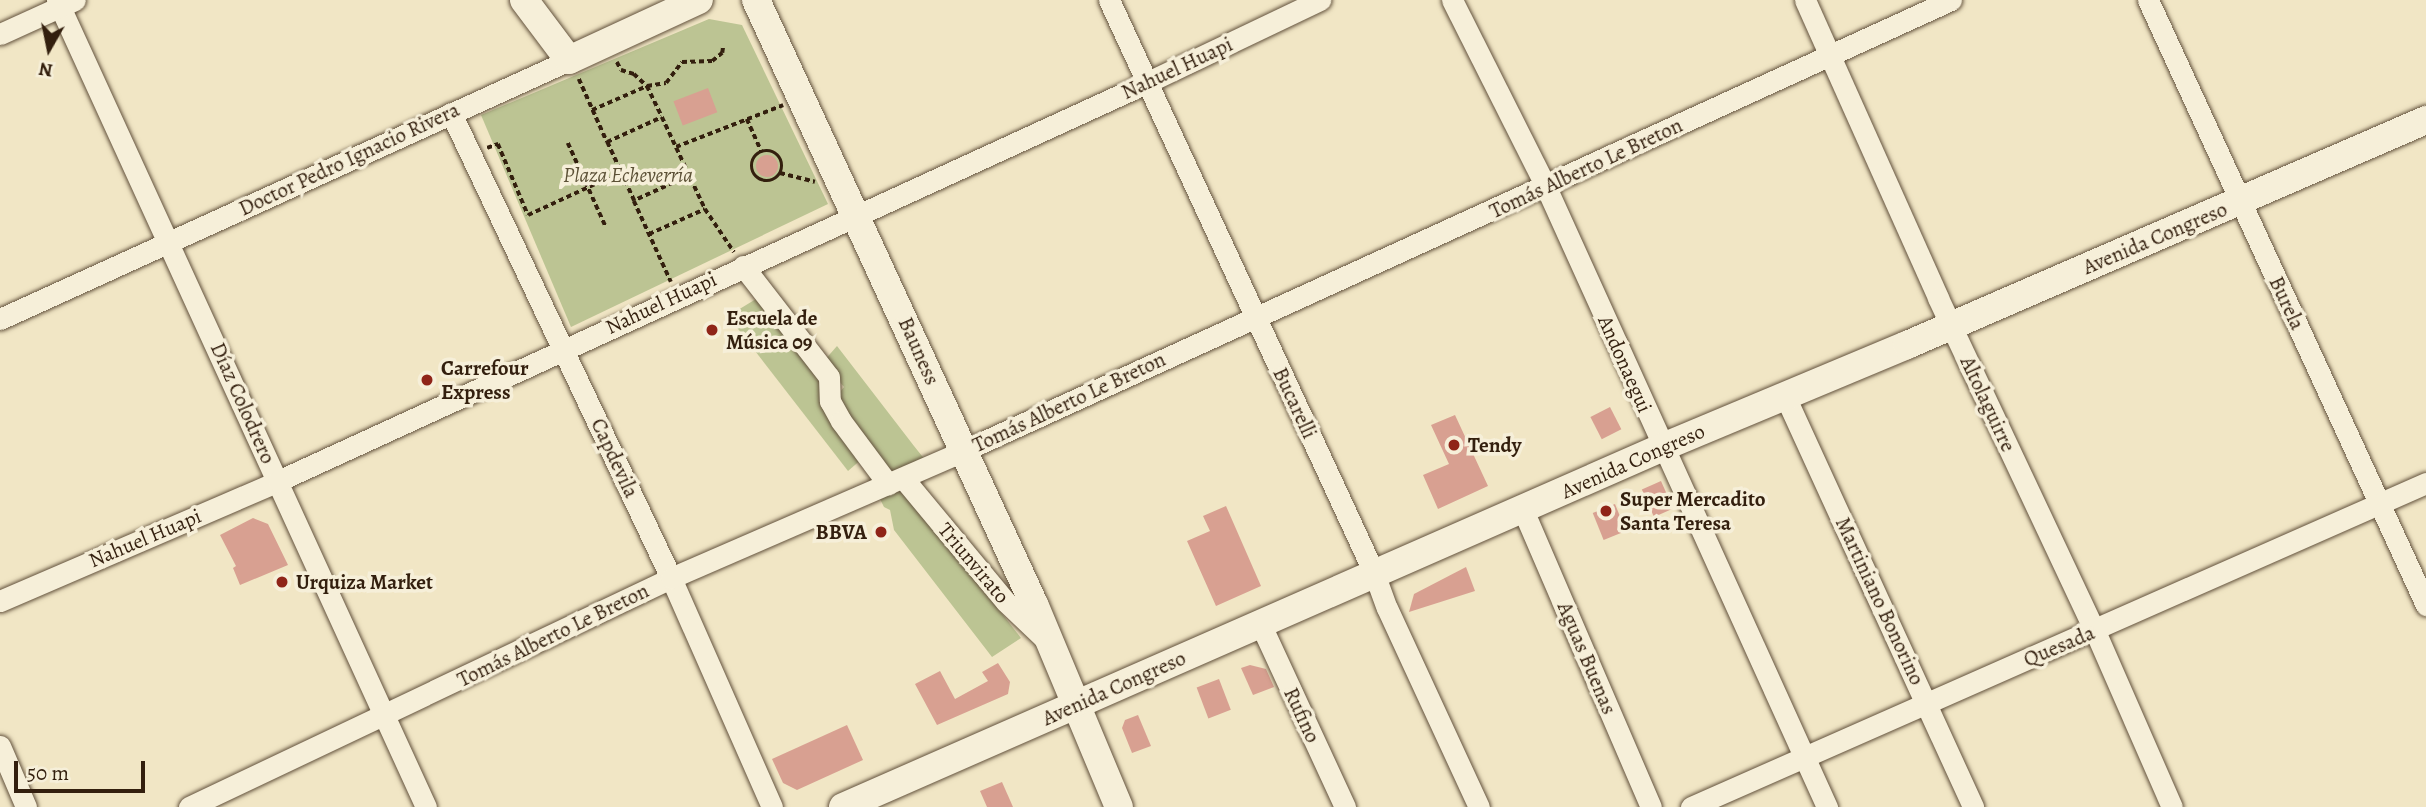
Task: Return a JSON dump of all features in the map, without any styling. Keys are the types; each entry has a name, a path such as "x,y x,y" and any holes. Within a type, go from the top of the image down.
{"main road":[{"path":"524,0 574,70"},
{"name":"Doctor Pedro Ignacio Rivera","path":"574,70 607,42 699,0"},
{"name":"Bauness","path":"756,0 1050,644 1119,807"},
{"name":"Avenida Congreso","path":"843,807 1374,572 1952,326 2426,120"}],"street":[{"name":"Bucarelli","path":"1109,0 1374,572 1387,608 1479,807"},
{"name":"Nahuel Huapi","path":"0,601 278,481 563,348 1146,83 1320,0"},
{"name":"Andonaegui","path":"1452,0 1546,187 1827,807"},
{"name":"Altolaguirre","path":"1805,0 1952,326 2095,631 2172,807"},
{"name":"Tomás Alberto Le Breton","path":"189,807 671,578 963,451 1951,0"},
{"name":"Burela","path":"2148,0 2426,605"},
{"path":"0,34 64,2"},
{"name":"Díaz Colodrero","path":"64,2 169,242 426,807"},
{"name":"Doctor Pedro Ignacio Rivera","path":"0,318 451,113 574,70"},
{"name":"Capdevila","path":"451,113 671,578 772,807"},
{"name":"Triunvirato","path":"743,266 830,377 830,401 841,421 1006,602 1050,644"},
{"name":"Martiniano Bonorino","path":"1785,396 1973,807"},
{"name":"Quesada","path":"1691,807 1926,701 2095,631 2426,483"},
{"name":"Aguas Buenas","path":"1523,510 1651,807"},
{"name":"Rufino","path":"1260,623 1345,807"},
{"path":"0,746 26,807"}],"path":[{"path":"607,42 621,70 634,74 647,86 705,209 743,266"},
{"path":"592,110 647,86 666,83 682,62 712,61 722,53 723,46"},
{"path":"574,70 678,296"},
{"path":"676,147 801,98"},
{"path":"607,142 662,117"},
{"path":"747,118 762,152"},
{"path":"568,143 606,227"},
{"path":"470,154 498,145 528,215 621,172"},
{"path":"762,152 771,152 779,157 780,173 770,181 756,177 752,163 762,152"},
{"path":"780,173 818,183 825,190 843,186"},
{"path":"634,201 690,176"},
{"path":"649,233 705,209"}],"green space":[{"name":"Plaza Echeverría","path":"709,19 742,25 828,204 571,327 481,115"},
{"path":"756,299 822,380 863,458 848,471 728,316"},
{"path":"837,346 926,461 893,472 885,469 836,397 844,387 823,362"},
{"path":"890,490 906,490 1021,638 992,657 894,530 890,510 884,507 879,497"}],"building":[{"path":"708,88 717,112 683,126 673,101"},
{"path":"767,155 777,162 778,166 771,176 767,177 757,170 756,166 763,156"},
{"path":"1610,407 1621,429 1602,439 1590,417"},
{"name":"Tendy","path":"1455,415 1488,486 1438,509 1423,475 1449,464 1431,425"},
{"path":"1661,481 1673,508 1654,517 1642,490"},
{"path":"1615,504 1626,531 1604,540 1593,513"},
{"path":"1226,506 1261,586 1216,606 1187,541 1210,531 1203,516"},
{"path":"253,518 268,524 288,565 240,585 233,568 236,566 220,535"},
{"path":"1466,567 1475,591 1409,612 1414,594"},
{"path":"998,663 1010,682 1008,694 937,725 915,684 940,671 955,699 988,681 982,672"},
{"path":"1250,665 1266,669 1274,687 1253,695 1241,668"},
{"path":"1219,679 1231,710 1208,718 1197,688"},
{"path":"1138,715 1151,746 1132,753 1122,728 1125,720"},
{"path":"847,725 863,760 797,790 783,783 772,759"},
{"path":"1002,782 1013,807 987,807 980,791"}],"place":[{"name":"Escuela de Música 09","path":"712,330"},
{"name":"Carrefour Express","path":"427,380"},
{"name":"Tendy","path":"1454,445"},
{"name":"Super Mercadito Santa Teresa","path":"1606,511"},
{"name":"BBVA","path":"881,532"},
{"name":"Urquiza Market","path":"282,582"}]}
